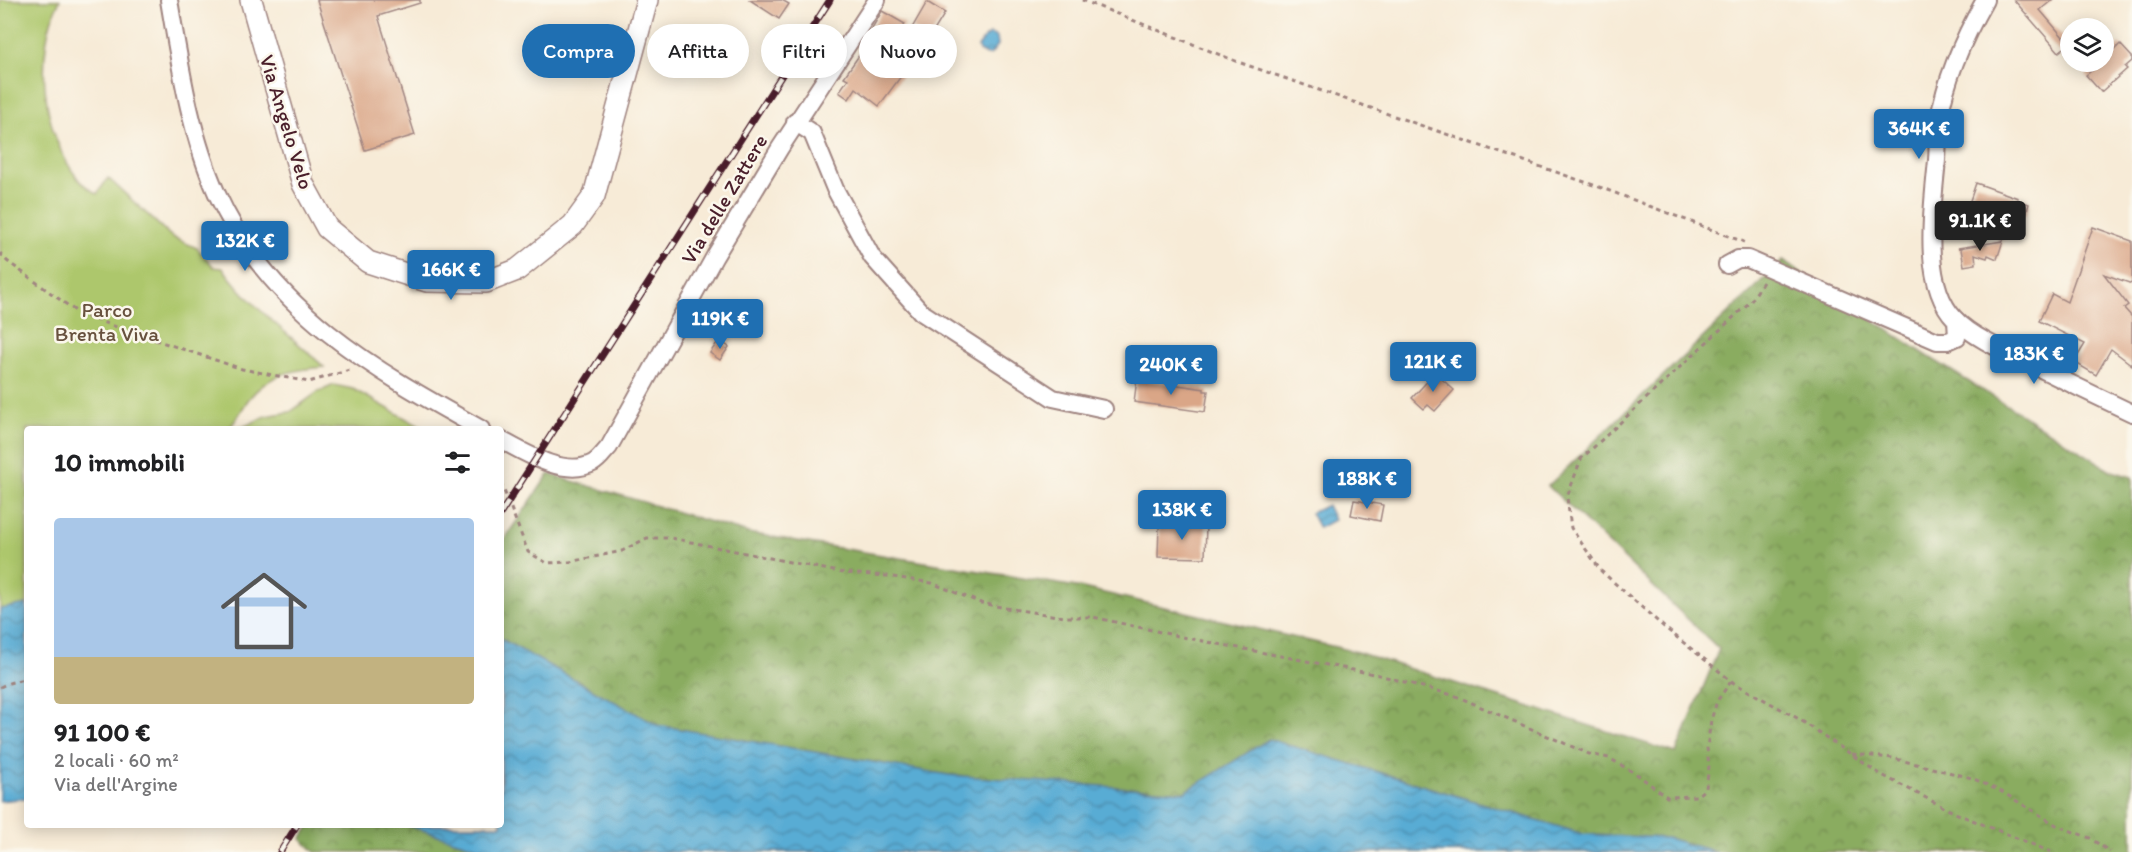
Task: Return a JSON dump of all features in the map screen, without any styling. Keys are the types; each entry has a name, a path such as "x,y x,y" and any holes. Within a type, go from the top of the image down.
{"main road":[{"name":"Via Angelo Velo","path":"251,0 303,183 327,228 368,262 427,280 486,282 517,270 573,225 594,196 647,0"}],"street":[{"path":"169,0 186,90 201,151 217,194 237,232 269,276 303,314 369,364 476,426"},
{"name":"Via delle Zattere","path":"504,442 550,465 576,467 593,463 609,447 715,256 795,122 877,0"},
{"path":"1985,0 1968,31 1953,69 1939,119 1932,206 1932,248 1936,286 1945,307 1956,320 1992,345 2132,414"},
{"path":"795,122 812,133 835,189 872,257 921,312 1053,398 1104,409"},
{"path":"1727,265 1738,260 1748,260 1937,342 1957,337 1956,320"}],"path":[{"path":"1082,0 1238,62 1602,188 1749,244"},
{"path":"0,253 7,261 81,315 242,369 309,382 369,364"},
{"path":"1771,270 1751,301 1581,459 1567,497 1571,528 1601,571 1664,627 1732,680 1799,719 1880,774 1955,813 2051,852"},
{"path":"504,491 528,552 547,563 570,562 622,551 647,538 671,538 844,573 887,576 932,583 981,603 1064,617 1093,617 1187,638 1379,675 1456,696 1589,754 1609,758 1638,775 1667,797 1696,796 1706,788 1709,766 1707,748 1711,720 1717,701 1732,680"},
{"path":"0,687 24,679"},
{"path":"1852,754 1892,758 1972,778 2002,792 2058,826 2090,838 2110,852"}],"green space":[{"name":"Parco Brenta Viva","path":"0,0 60,0 46,43 44,67 50,117 66,162 79,180 97,194 108,178 172,237 197,248 214,267 223,268 258,308 324,367 282,374 273,378 248,400 231,426 24,426 24,691 0,690"},
{"path":"1783,261 1926,355 2112,471 2132,477 2132,852 315,852 301,839 308,828 504,828 504,540 549,474 748,533 1083,588 1357,652 1676,753 1719,649 1548,486"},
{"name":"Parco Brenta Viva","path":"334,385 353,389 420,426 245,426 266,416 290,412 318,392"}],"water":[{"path":"990,34 997,37 998,45 990,55 986,55 979,51 978,47"},
{"path":"1327,505 1334,520 1319,528 1311,513"},
{"path":"24,605 24,798 0,801 0,609"},
{"path":"504,641 657,725 949,775 1185,792 1269,739 1583,834 1667,838 1717,852 493,852 416,828 504,828"}],"building":[{"path":"317,0 420,0 420,3 378,16 415,135 365,150"},
{"path":"750,0 782,0 789,4 779,19"},
{"path":"2014,0 2052,0 2040,10 2060,33 2059,52"},
{"path":"927,2 945,13 938,24 914,24"},
{"path":"882,11 905,24 874,24"},
{"path":"2120,44 2132,57 2132,61 2125,67 2127,69 2101,92 2086,75 2090,72 2114,72 2114,50"},
{"path":"859,55 859,78 900,78 879,106 856,88 849,99 839,92 848,79 846,78"},
{"path":"1976,183 2029,204 2025,216 2014,212 2004,239 1962,224"},
{"path":"2093,227 2132,241 2132,284 2104,274 2128,305 2124,308 2132,317 2132,365 2111,349 2096,375 2074,362 2085,344 2039,321 2052,294 2067,302"},
{"path":"2003,241 1997,259 1988,255 1987,258 1975,254 1976,264 1964,266 1961,249 1958,248"},
{"path":"719,340 729,347 720,360 710,353"},
{"path":"1435,373 1454,390 1435,411 1428,405 1424,409 1412,398"},
{"path":"1137,379 1204,389 1208,391 1205,412 1134,402"},
{"path":"1354,500 1383,505 1380,521 1351,515"},
{"path":"1159,524 1206,525 1205,558 1158,557"}],"railway":[{"path":"504,508 830,0"},
{"path":"280,852 295,828"}]}
